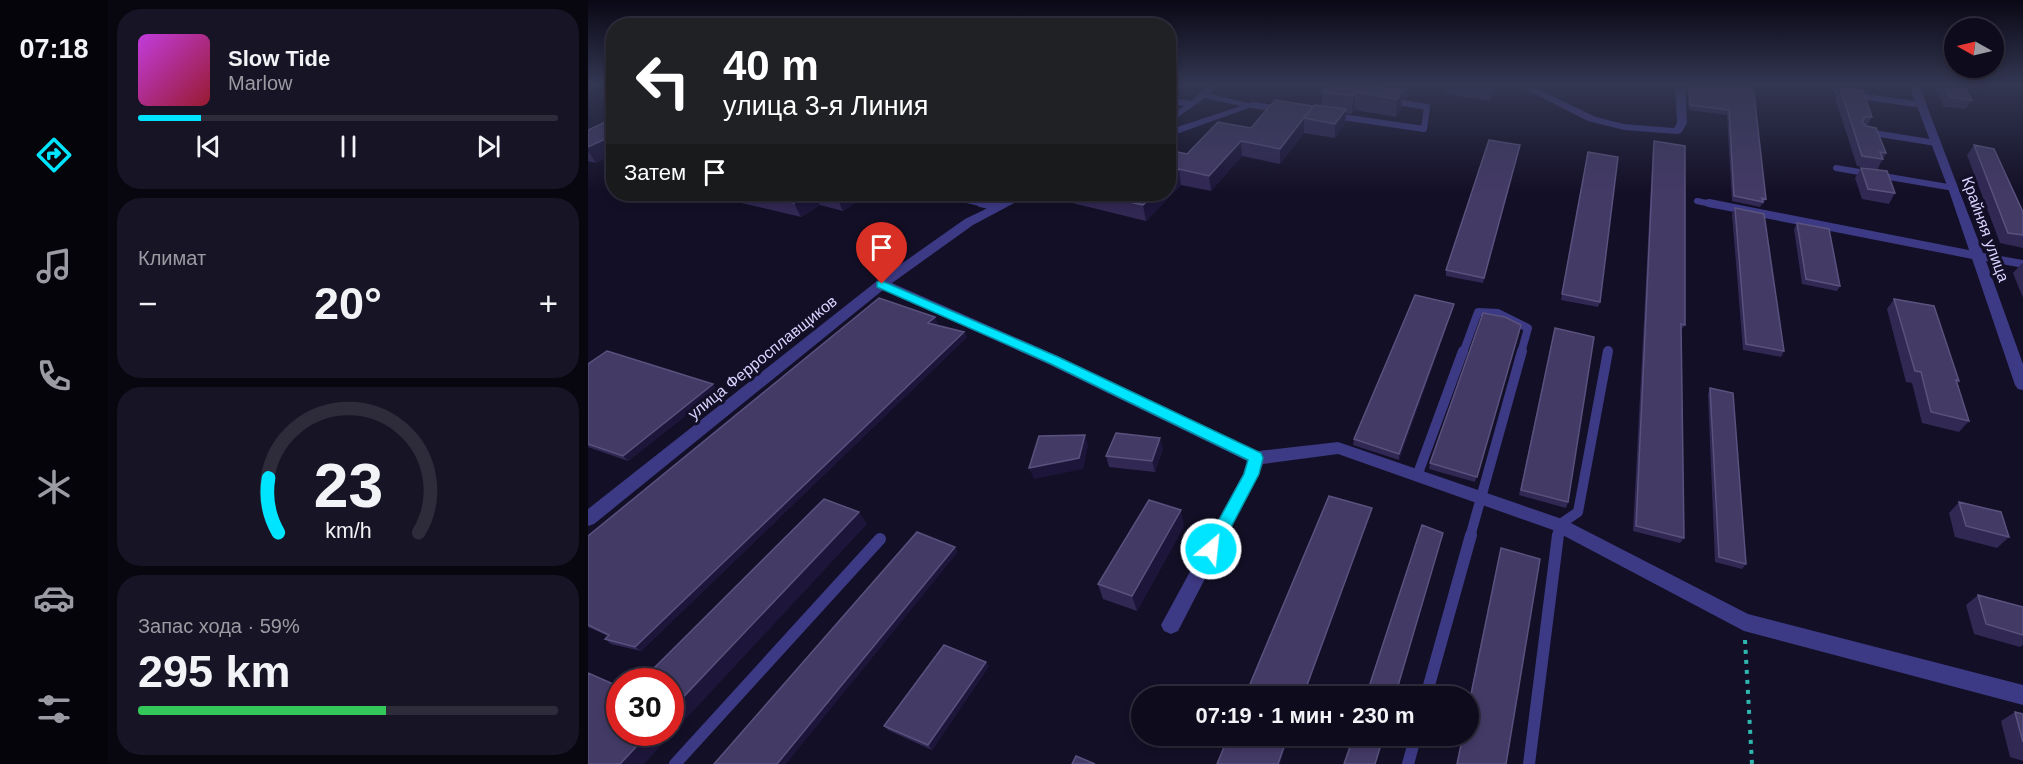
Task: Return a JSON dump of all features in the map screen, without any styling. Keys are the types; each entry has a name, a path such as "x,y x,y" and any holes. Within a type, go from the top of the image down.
{"street":[{"path":"1176,131 1207,121"},
{"path":"1599,121 1624,127 1677,131 1682,121"},
{"name":"Крайняя улица","path":"1928,121 2023,385"},
{"name":"улица Ферросплавщиков","path":"588,519 882,284 969,222 1010,201"},
{"path":"1978,256 2023,264"},
{"path":"882,284 1053,360 1256,458 1338,448 1559,525 1744,622 2023,694"},
{"path":"1171,625 1251,474 1256,458"}],"lane":[{"path":"1365,121 1424,129 1425,121"},
{"path":"1862,131 1936,143"},
{"path":"1836,168 1954,188"},
{"path":"972,201 997,207"},
{"path":"1697,201 1978,256"},
{"path":"1417,476 1478,312 1498,313 1528,328 1429,686"},
{"path":"1529,764 1559,525 1578,512 1608,351"},
{"path":"675,764 880,539"},
{"path":"1408,764 1413,746"}],"path":[{"path":"1744,622 1752,764"}],"building":[{"path":"1257,121 1302,121 1280,149 1241,141 1209,176 1179,169 1176,172 1176,152 1187,154 1218,122 1251,128"},
{"path":"1318,121 1337,121 1335,124"},
{"path":"1730,121 1757,121 1766,199 1762,198 1763,202 1734,196"},
{"path":"1851,121 1863,121 1866,126 1876,128 1886,153 1880,152 1883,159 1862,156"},
{"path":"606,122 606,139 588,147 588,130"},
{"path":"1489,140 1520,145 1484,278 1446,270"},
{"path":"1654,141 1685,146 1685,325 1681,324 1684,538 1636,526"},
{"path":"1974,145 1994,149 2023,212 2023,235 2008,233"},
{"path":"1588,152 1618,157 1600,302 1562,294"},
{"path":"1861,168 1887,171 1895,193 1868,189"},
{"path":"1125,201 1147,201 1143,205"},
{"path":"1735,208 1764,214 1784,351 1746,344"},
{"path":"1797,223 1829,229 1840,286 1806,279"},
{"path":"1415,295 1454,304 1399,454 1354,439"},
{"path":"879,298 935,317 928,323 964,332 635,647 605,639 609,635 588,625 588,536"},
{"path":"1894,299 1934,306 1959,381 1956,380 1969,421 1931,412 1921,372 1915,371"},
{"path":"1483,313 1505,317 1521,325 1477,477 1430,463"},
{"path":"1555,328 1594,337 1568,502 1521,490"},
{"path":"607,351 713,384 623,456 588,444 588,364"},
{"path":"1710,388 1733,393 1746,564 1719,557"},
{"path":"1116,433 1160,438 1152,461 1106,456"},
{"path":"1085,435 1079,458 1029,468 1039,436"},
{"path":"1329,496 1372,508 1307,686 1249,686"},
{"path":"824,499 859,512 684,696 684,668 654,668"},
{"path":"1149,500 1181,510 1132,596 1098,584"},
{"path":"1959,502 2001,512 2009,537 1966,526"},
{"path":"1422,525 1443,533 1398,686 1369,686"},
{"path":"917,532 955,547 777,764 714,764"},
{"path":"1501,548 1540,559 1506,764 1457,764 1461,746 1479,746 1479,686 1473,686"},
{"path":"1978,595 2023,607 2023,635 1986,624"},
{"path":"944,645 986,662 928,745 884,726"},
{"path":"588,673 606,681 606,746 637,746 620,764 588,764"},
{"path":"2015,712 2023,714 2023,742"},
{"path":"1224,746 1284,746 1278,764 1217,764"},
{"path":"1350,746 1381,746 1375,764 1344,764"},
{"path":"1076,756 1095,764 1072,764"}],"route":[{"path":"882,284 1053,360 1256,458 1251,474 1211,549"}]}
